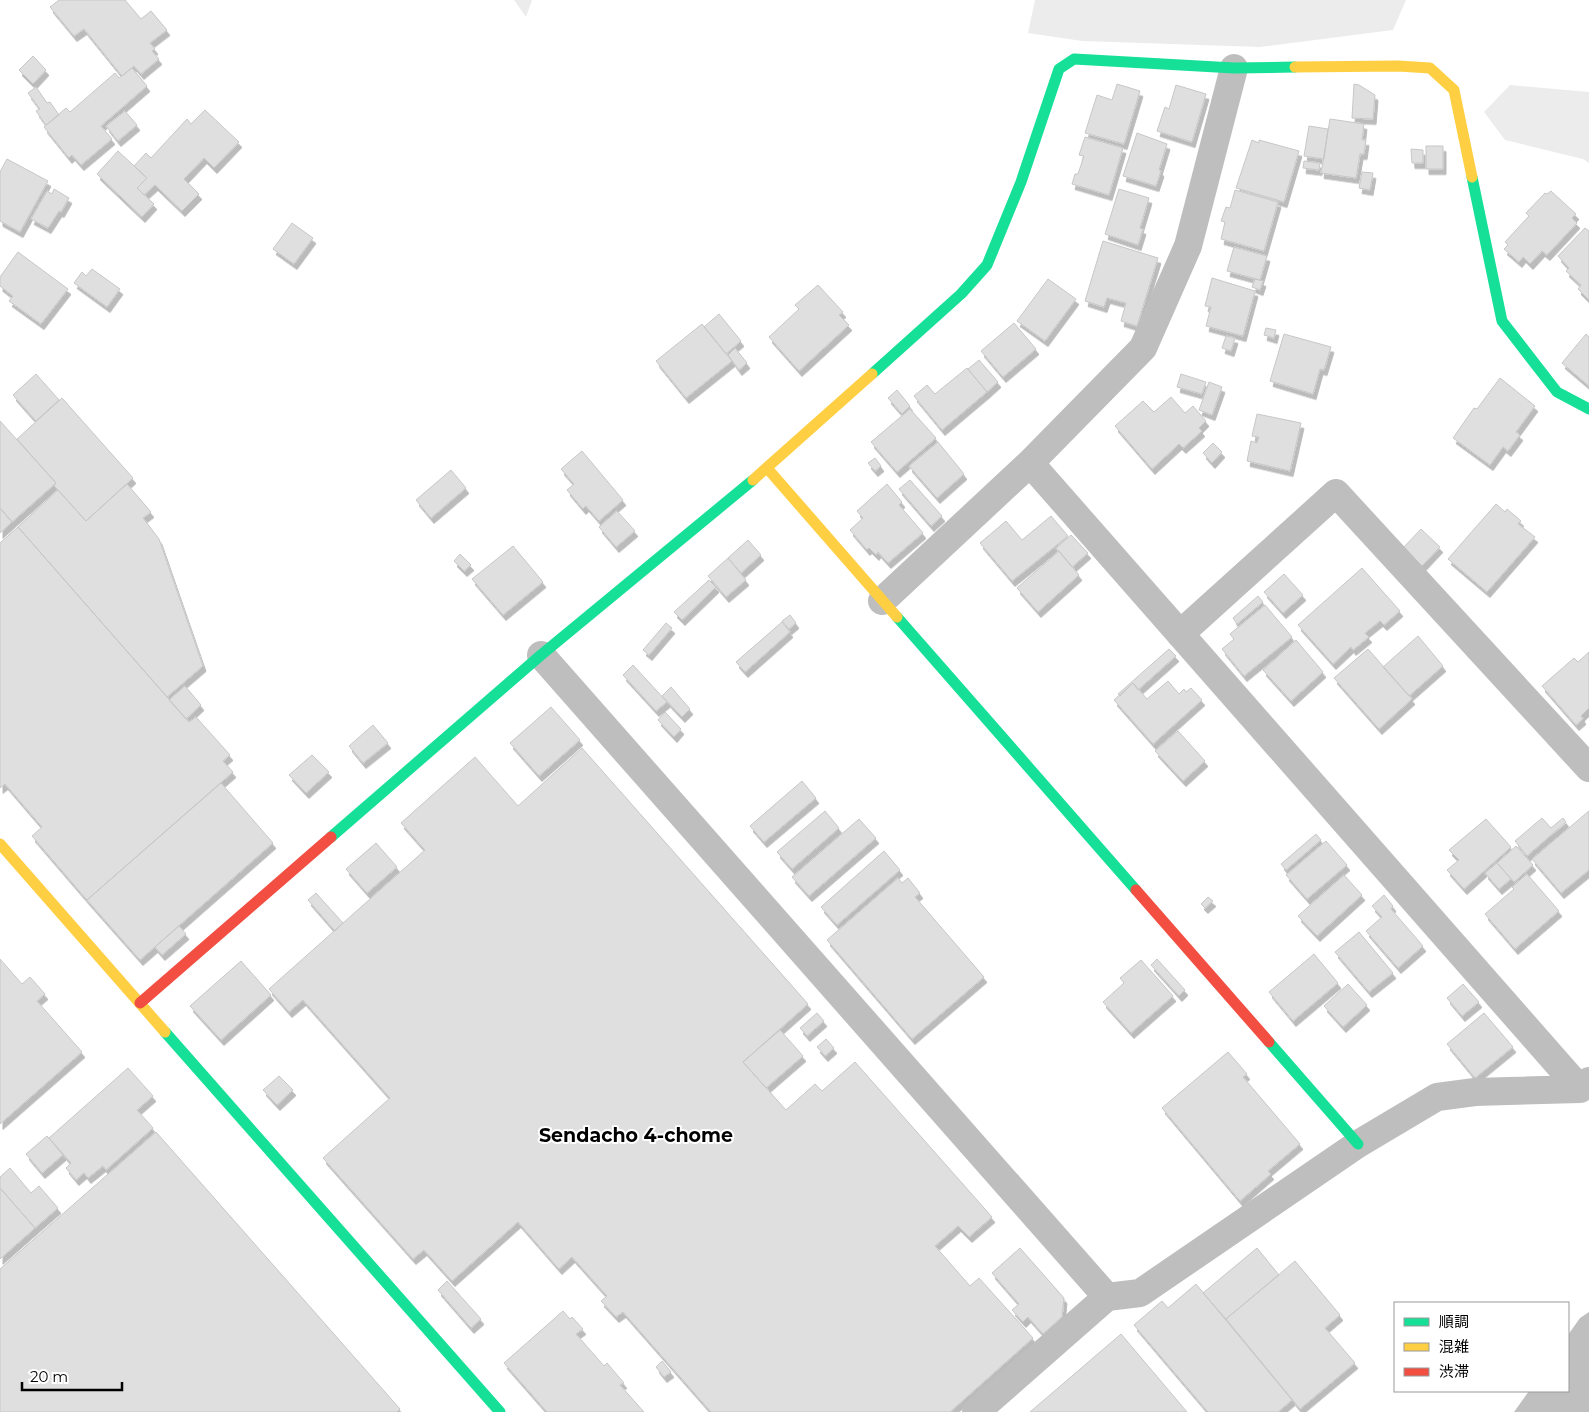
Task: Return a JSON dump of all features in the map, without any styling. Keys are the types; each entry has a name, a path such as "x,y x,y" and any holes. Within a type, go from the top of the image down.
{"street":[{"path":"140,1003 541,654 768,468 961,294 986,265 1020,182 1059,69 1074,59 1234,68 1398,66 1430,68 1454,90 1502,321 1556,392 1589,409"},
{"path":"882,601 1030,463 1143,348 1188,246 1234,68"},
{"path":"1030,463 1180,634 1585,1085"},
{"path":"768,468 882,601 1358,1144"},
{"path":"1180,634 1336,493 1589,768"},
{"path":"541,654 1107,1298"},
{"path":"0,844 500,1412"},
{"path":"976,1412 1107,1298 1140,1293 1358,1144 1436,1098 1475,1092 1585,1085"}],"shaded area":[{"path":"514,0 532,0 526,17"},
{"path":"1035,0 1406,0 1393,30 1260,47 1082,41 1028,33"},
{"path":"1510,85 1589,92 1589,163 1583,159 1505,140 1484,112"},
{"path":"1589,1312 1589,1412 1514,1412 1528,1392 1569,1392 1569,1334 1580,1318"}],"building":[{"path":"59,0 125,0 141,19 151,11 167,30 150,43 155,49 152,51 159,59 141,74 134,66 122,76 84,29 74,36 50,7"},
{"path":"33,56 46,70 33,84 19,70"},
{"path":"132,68 147,86 101,126 112,139 81,165 72,155 69,158 44,127 66,108 70,112 115,73 119,78"},
{"path":"1117,84 1140,91 1124,144 1085,133 1097,95 1112,100"},
{"path":"1354,84 1375,95 1373,119 1352,118"},
{"path":"1176,85 1206,94 1192,142 1157,131 1165,107 1169,109"},
{"path":"36,87 47,103 50,102 59,115 46,125 36,111 40,109 28,93"},
{"path":"205,110 239,142 214,168 204,158 184,179 199,194 182,211 155,185 144,195 137,188 147,178 134,166 146,153 151,158 187,119 191,124"},
{"path":"125,111 137,125 118,141 106,126"},
{"path":"1330,119 1364,124 1362,140 1366,140 1364,154 1360,154 1356,178 1321,173"},
{"path":"1309,126 1328,129 1324,159 1304,156"},
{"path":"1137,133 1167,144 1156,186 1123,176"},
{"path":"1085,137 1123,148 1109,195 1072,184 1075,174 1078,174 1084,156 1079,155"},
{"path":"1252,140 1259,143 1259,140 1299,151 1284,202 1236,188"},
{"path":"1426,146 1443,146 1443,169 1426,169"},
{"path":"1411,149 1423,150 1423,163 1412,163"},
{"path":"118,151 147,178 137,188 154,204 142,217 97,174"},
{"path":"7,159 48,181 20,232 0,221 0,172"},
{"path":"1304,161 1320,163 1319,170 1303,168"},
{"path":"1362,172 1373,173 1370,190 1359,188"},
{"path":"54,189 69,198 48,228 31,219 47,191 52,194"},
{"path":"1119,189 1149,198 1140,228 1143,229 1138,245 1105,234"},
{"path":"1235,190 1278,202 1264,251 1221,239 1225,222 1221,221 1226,207 1230,208"},
{"path":"1551,191 1576,214 1572,218 1577,223 1547,255 1542,251 1530,264 1523,257 1519,262 1504,249 1508,245 1505,242 1529,216 1526,213 1545,193 1547,194"},
{"path":"292,223 313,238 294,264 273,249"},
{"path":"1585,228 1589,231 1589,300 1578,289 1581,285 1566,271 1569,268 1558,256"},
{"path":"1103,241 1158,258 1137,326 1121,321 1126,303 1107,298 1104,307 1085,301"},
{"path":"1234,247 1267,256 1260,280 1227,271"},
{"path":"18,252 68,289 41,324 9,301 13,296 0,286 0,277"},
{"path":"92,269 120,289 107,307 74,283 82,272 86,276"},
{"path":"1212,278 1255,291 1243,336 1206,326 1211,307 1205,306"},
{"path":"1048,279 1076,299 1045,341 1017,321"},
{"path":"1255,279 1263,281 1260,290 1252,287"},
{"path":"818,285 843,312 839,315 849,325 799,371 769,337 799,309 795,305"},
{"path":"719,314 741,341 726,354 704,327"},
{"path":"1014,323 1036,349 1003,377 981,351"},
{"path":"702,324 732,361 686,398 656,361"},
{"path":"1266,328 1276,330 1274,338 1264,335"},
{"path":"1284,334 1331,347 1324,370 1320,369 1313,394 1270,381"},
{"path":"1586,334 1589,337 1589,386 1562,363"},
{"path":"1226,336 1235,338 1231,351 1222,348"},
{"path":"735,348 747,363 739,370 728,355"},
{"path":"979,360 998,382 987,392 968,369"},
{"path":"967,368 987,392 942,430 914,396 927,385 935,394"},
{"path":"36,374 59,400 36,421 13,395"},
{"path":"1181,374 1206,382 1202,394 1177,387"},
{"path":"1500,378 1535,406 1516,432 1520,435 1508,451 1503,447 1490,465 1453,438 1474,408 1477,409"},
{"path":"1209,382 1222,387 1212,415 1199,410"},
{"path":"897,390 910,406 902,414 888,398"},
{"path":"1171,397 1185,413 1193,406 1206,421 1199,428 1202,431 1183,448 1179,444 1152,469 1115,426 1143,401 1154,412"},
{"path":"62,398 133,478 86,521 54,486 56,483 17,439"},
{"path":"910,409 936,438 897,472 871,442"},
{"path":"1257,414 1301,423 1290,471 1247,461 1251,441 1257,443 1259,437 1252,436"},
{"path":"0,421 56,483 12,522 0,508"},
{"path":"938,442 964,474 937,498 909,466"},
{"path":"1213,443 1222,452 1212,463 1203,453"},
{"path":"582,451 623,500 599,521 586,506 583,509 567,490 574,484 561,469"},
{"path":"875,458 881,466 875,471 868,463"},
{"path":"451,470 466,488 431,518 416,500"},
{"path":"910,480 942,516 931,526 899,489"},
{"path":"127,484 151,512 143,518 159,539 203,666 167,697 18,527 58,490 86,521"},
{"path":"887,484 902,502 899,505 923,533 888,563 878,552 876,555 869,548 867,550 850,530 863,518 857,511"},
{"path":"1496,504 1505,512 1507,509 1521,521 1518,524 1535,537 1487,592 1448,559"},
{"path":"0,508 12,522 0,533"},
{"path":"617,511 635,531 616,547 599,527"},
{"path":"1051,516 1068,536 1012,581 980,543 1006,521 1022,540"},
{"path":"18,527 189,722 196,717 230,755 223,761 233,772 87,900 32,836 42,827 5,784 0,788 0,543"},
{"path":"1421,529 1440,547 1422,566 1403,548"},
{"path":"1071,535 1088,553 1072,567 1056,548"},
{"path":"748,540 761,555 741,573 728,558"},
{"path":"513,546 543,582 503,615 472,579"},
{"path":"1059,551 1079,575 1038,612 1017,588"},
{"path":"460,554 471,565 464,571 454,561"},
{"path":"728,558 746,580 726,597 708,576"},
{"path":"1362,568 1400,611 1384,625 1380,621 1365,633 1369,637 1353,650 1351,647 1333,664 1298,625"},
{"path":"1284,574 1303,595 1283,613 1264,592"},
{"path":"709,580 716,587 682,620 674,612"},
{"path":"1258,596 1263,602 1237,624 1233,618"},
{"path":"1265,605 1292,637 1244,676 1222,649 1234,639 1230,634"},
{"path":"790,615 796,623 789,629 782,621"},
{"path":"782,622 790,632 745,672 736,662"},
{"path":"666,623 672,628 649,655 643,650"},
{"path":"1418,636 1443,666 1409,696 1383,667"},
{"path":"1296,640 1323,672 1291,701 1263,670"},
{"path":"1169,649 1176,656 1138,690 1133,683 1120,696 1118,694"},
{"path":"1368,649 1412,699 1379,729 1334,678"},
{"path":"1589,652 1589,708 1581,716 1583,719 1576,725 1542,686 1574,658 1578,662"},
{"path":"633,665 667,702 656,711 623,675"},
{"path":"1168,681 1179,694 1184,689 1186,692 1191,688 1202,700 1153,744 1114,700 1133,683 1147,699"},
{"path":"185,686 201,705 186,719 169,700"},
{"path":"671,687 690,709 682,717 662,696"},
{"path":"551,707 580,740 539,776 510,743"},
{"path":"665,712 681,729 674,737 658,720"},
{"path":"373,725 388,743 363,763 349,746"},
{"path":"1178,731 1205,761 1183,781 1155,751"},
{"path":"582,748 808,1004 743,1062 786,1110 815,1084 822,1091 855,1062 992,1217 969,1237 958,1226 935,1246 970,1286 979,1278 1033,1338 950,1412 711,1412 623,1312 616,1317 601,1301 607,1296 572,1257 559,1269 518,1222 452,1281 424,1250 413,1259 323,1158 390,1098 303,1000 289,1012 269,989 425,850 401,823 475,757 518,806"},
{"path":"312,755 329,772 306,793 289,775"},
{"path":"802,781 816,798 764,842 750,826"},
{"path":"221,783 273,843 140,960 87,900"},
{"path":"825,811 839,828 792,869 777,852"},
{"path":"1589,811 1589,870 1561,893 1532,859"},
{"path":"1542,818 1551,828 1563,818 1566,822 1527,856 1515,841"},
{"path":"859,819 876,838 809,896 792,877"},
{"path":"1486,819 1511,847 1464,889 1447,870 1459,860 1449,850"},
{"path":"1316,834 1321,840 1286,870 1281,864"},
{"path":"1326,841 1347,865 1307,899 1286,875"},
{"path":"376,843 397,867 367,893 346,869"},
{"path":"1516,846 1533,865 1514,882 1497,863"},
{"path":"884,851 900,870 837,925 821,907"},
{"path":"1497,863 1511,879 1499,889 1485,873"},
{"path":"1527,874 1559,911 1515,949 1485,914 1514,889 1512,887"},
{"path":"1344,875 1362,895 1317,936 1298,916"},
{"path":"898,878 902,883 908,878 920,893 915,897 984,977 912,1039 827,940"},
{"path":"316,893 343,923 335,931 308,900"},
{"path":"1384,895 1393,906 1391,909 1423,946 1398,968 1366,931 1382,917 1372,906"},
{"path":"1208,897 1213,901 1205,908 1201,904"},
{"path":"179,926 186,934 162,955 155,947"},
{"path":"1359,932 1393,973 1369,992 1335,952"},
{"path":"1314,954 1338,983 1293,1021 1269,992"},
{"path":"0,959 22,984 30,977 45,994 37,1001 82,1052 0,1124"},
{"path":"1157,959 1185,990 1179,996 1151,965"},
{"path":"1141,960 1173,996 1131,1033 1103,1002 1124,983 1120,978"},
{"path":"241,961 271,995 221,1040 190,1006"},
{"path":"1348,984 1367,1005 1343,1027 1324,1006"},
{"path":"1463,984 1479,1002 1462,1016 1447,998"},
{"path":"817,1013 824,1021 807,1036 800,1028"},
{"path":"1484,1013 1513,1047 1475,1078 1447,1044"},
{"path":"780,1030 803,1056 766,1088 743,1062"},
{"path":"826,1039 834,1048 825,1056 817,1047"},
{"path":"1228,1052 1247,1074 1243,1077 1300,1144 1268,1171 1271,1174 1240,1201 1162,1108"},
{"path":"128,1068 153,1096 137,1110 153,1128 106,1170 103,1166 88,1178 84,1173 76,1180 66,1168 71,1163 49,1138"},
{"path":"279,1076 293,1090 277,1105 263,1090"},
{"path":"156,1132 400,1409 397,1412 0,1412 0,1269"},
{"path":"47,1136 63,1155 42,1173 26,1154"},
{"path":"10,1168 31,1193 39,1186 58,1208 35,1228 0,1188 0,1177"},
{"path":"0,1188 35,1228 0,1259"},
{"path":"1020,1248 1064,1298 1062,1317 1043,1334 1028,1317 1023,1322 1012,1310 1019,1304 992,1273"},
{"path":"1257,1248 1279,1275 1226,1319 1203,1293"},
{"path":"1295,1261 1340,1315 1325,1328 1355,1363 1300,1409 1226,1319"},
{"path":"447,1281 481,1319 471,1328 438,1290"},
{"path":"1196,1284 1292,1400 1278,1412 1208,1412 1134,1325 1162,1301 1168,1308"},
{"path":"563,1311 570,1319 572,1317 583,1329 576,1334 604,1366 607,1363 624,1383 620,1385 644,1412 547,1412 504,1363"},
{"path":"1121,1334 1187,1412 1030,1412"},
{"path":"662,1361 671,1372 664,1377 656,1367"}],"traffic: fast":[{"path":"872,374 961,294 987,265 1021,182 1059,69 1074,59 1234,68 1295,67"},
{"path":"1472,177 1502,321 1557,392 1589,409"},
{"path":"331,837 541,655 753,480"},
{"path":"897,617 1136,890"},
{"path":"165,1032 500,1412"},
{"path":"1269,1042 1358,1144"}],"traffic: slow":[{"path":"1295,67 1398,66 1430,68 1454,90 1472,177"},
{"path":"753,480 872,374"},
{"path":"767,468 897,617"},
{"path":"0,844 165,1032"}],"traffic: jam":[{"path":"140,1003 331,837"},
{"path":"1136,890 1269,1042"}],"district":[{"name":"Sendacho 4-chome","path":"636,1135"}]}
